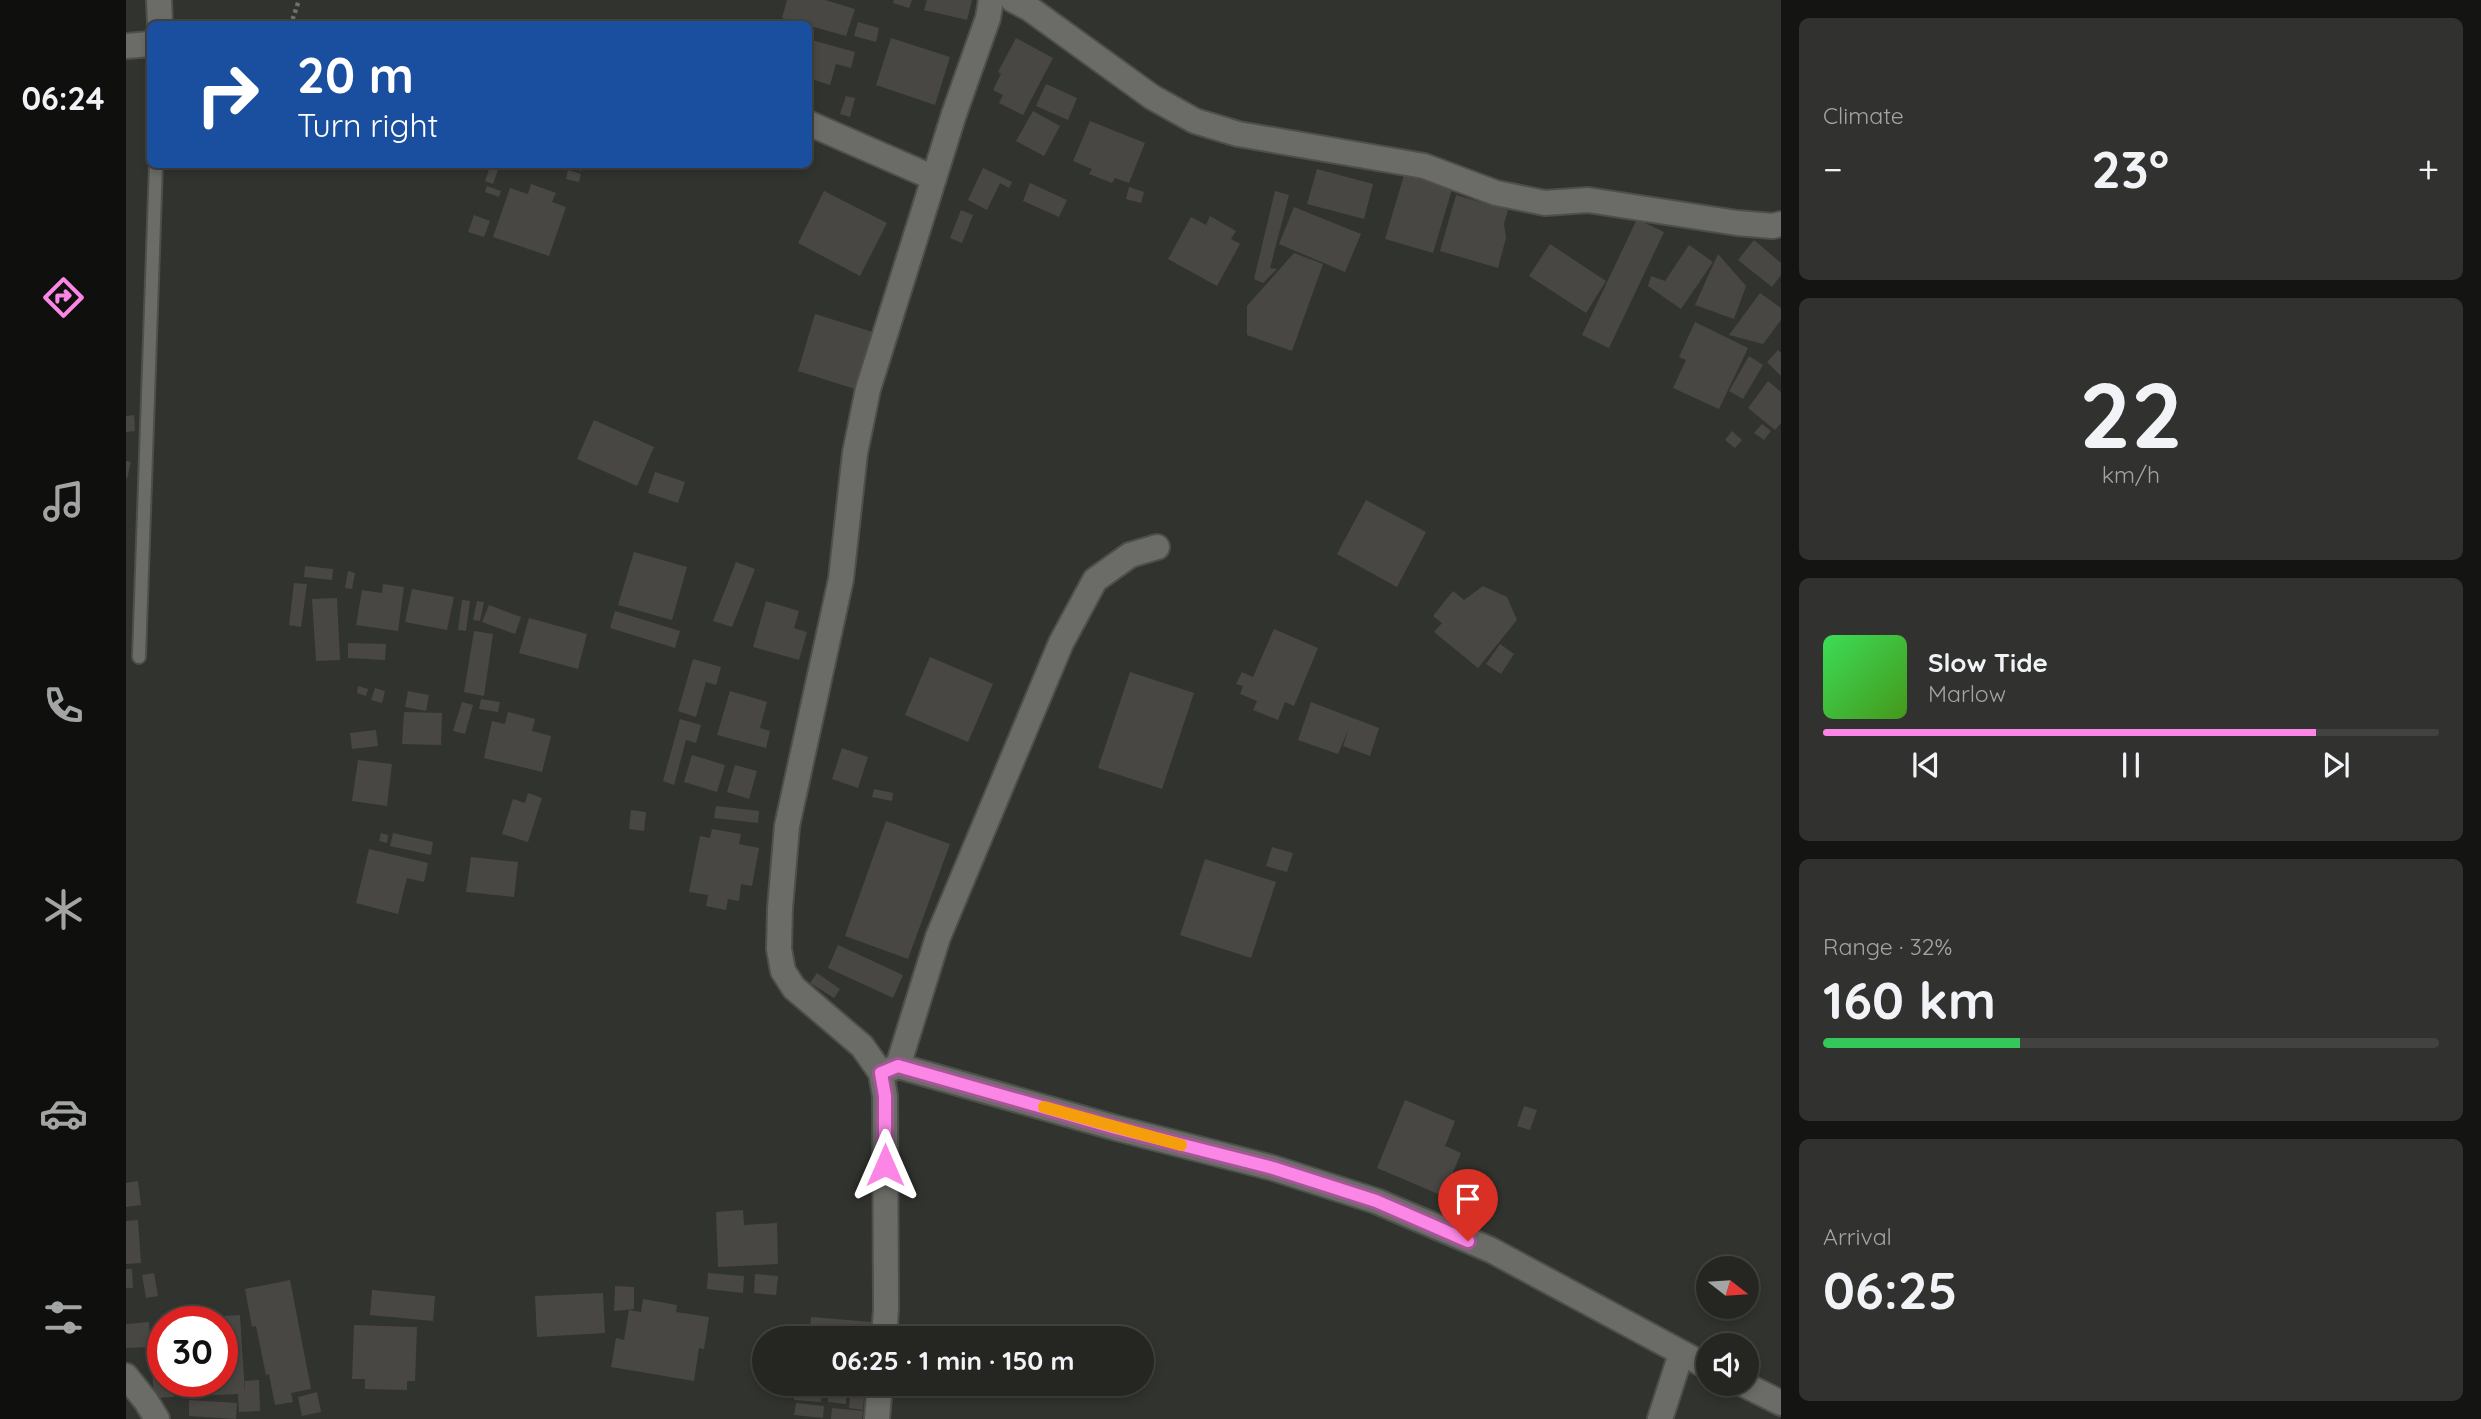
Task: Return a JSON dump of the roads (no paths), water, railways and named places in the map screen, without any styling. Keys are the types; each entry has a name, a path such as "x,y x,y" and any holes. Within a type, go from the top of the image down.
{"street":[{"path":"159,0 160,21"},
{"path":"992,0 867,389 855,453 841,579 787,826 780,908 779,949 783,971 794,988 889,1070 1273,1168 1376,1201 1491,1251 1696,1361"},
{"path":"1013,0 1030,9 1152,97 1195,121 1238,134 1424,166 1496,193 1545,203 1588,200 1737,223 1773,226 1781,224"},
{"path":"126,46 147,44"},
{"path":"812,125 934,178"},
{"path":"885,1326 885,1096 889,1070 937,937 1061,643 1095,580 1130,555 1157,547"},
{"path":"1660,1419 1681,1354"},
{"path":"126,1376 156,1419"},
{"path":"1759,1392 1781,1402"},
{"path":"877,1419 879,1396"}],"lane":[{"path":"139,657 156,168"}]}
